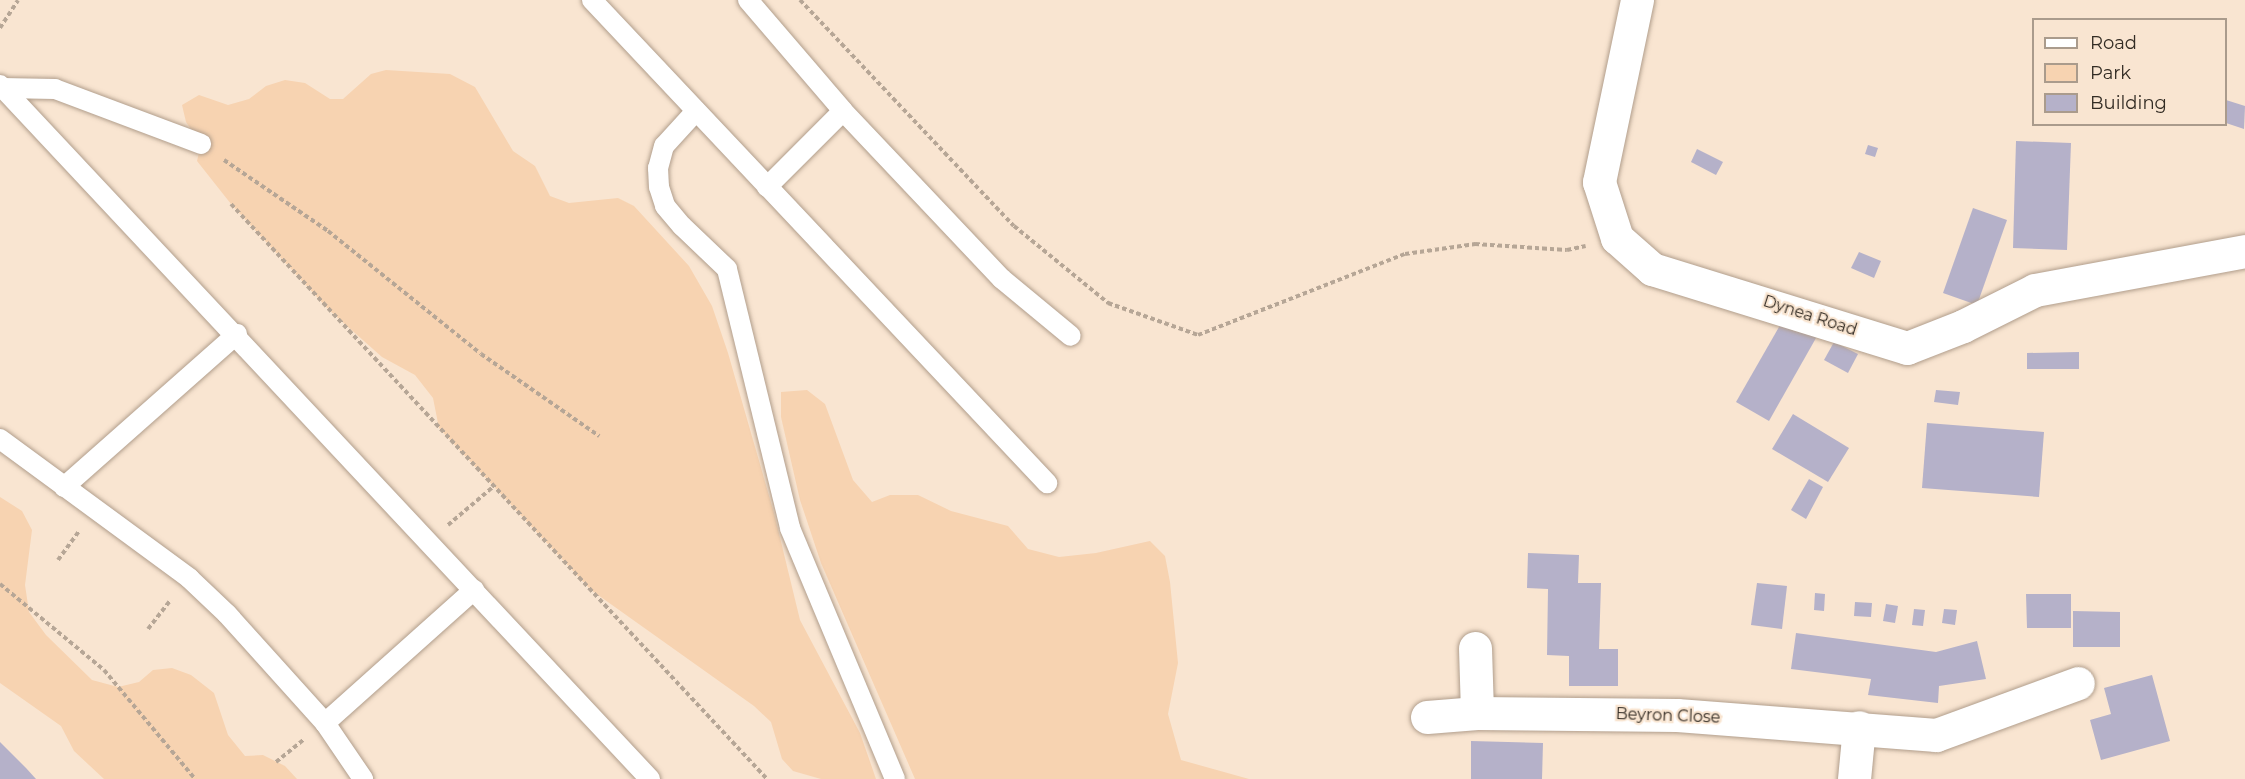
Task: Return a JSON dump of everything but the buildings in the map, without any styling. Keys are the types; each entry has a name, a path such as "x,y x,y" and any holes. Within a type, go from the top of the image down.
{"street":[{"path":"1617,238 1599,182 1637,0"},
{"name":"Dynea Road","path":"1617,238 1652,269 1907,348 1964,326 2035,290 2245,251"},
{"path":"1475,648 1477,713"},
{"name":"Beyron Close","path":"1427,717 1477,713 1677,715 1859,726 1936,735 2078,683"},
{"path":"1854,779 1859,726"}],"lane":[{"path":"592,0 1047,483"},
{"path":"748,0 843,111 1002,279 1071,336"},
{"path":"1,88 55,89 201,144"},
{"path":"1,88 237,334 650,779"},
{"path":"696,111 664,146 658,168 659,187 665,206 676,220 727,269 790,528 895,779"},
{"path":"767,187 843,111"},
{"path":"64,487 237,334"},
{"path":"0,439 189,578 227,614 325,723 363,779"},
{"path":"325,723 474,590"}],"path":[{"path":"0,28 18,0"},
{"path":"800,0 1014,226 1107,303 1198,335 1406,254 1475,244 1567,250 1617,238"},
{"path":"201,144 328,231 481,354 599,436"},
{"path":"231,204 767,779"},
{"path":"430,541 494,486"},
{"path":"58,560 95,510"},
{"path":"148,629 189,578"},
{"path":"0,584 104,670 195,779"},
{"path":"276,762 325,723"}],"green space":[{"path":"386,70 450,74 475,87 513,151 535,166 550,196 569,203 618,198 634,206 689,266 712,306 728,353 774,513 800,620 860,733 876,779 821,779 793,771 782,759 771,722 754,706 591,590 439,428 433,398 415,375 382,357 329,310 231,204 197,161 201,144 186,122 182,105 199,95 228,105 249,99 266,86 285,80 305,83 330,99 343,99 371,74"},
{"path":"807,390 825,404 853,480 872,502 890,495 918,495 951,511 1008,526 1028,549 1059,557 1096,553 1150,541 1165,556 1170,582 1178,663 1168,714 1181,760 1249,779 915,779 821,563 800,500 781,417 781,392"},
{"path":"0,497 22,511 32,530 25,585 29,612 46,635 92,680 118,687 139,682 153,670 172,668 191,675 214,693 228,735 245,756 263,755 285,766 297,779 104,779 74,751 61,726 0,683"}]}
